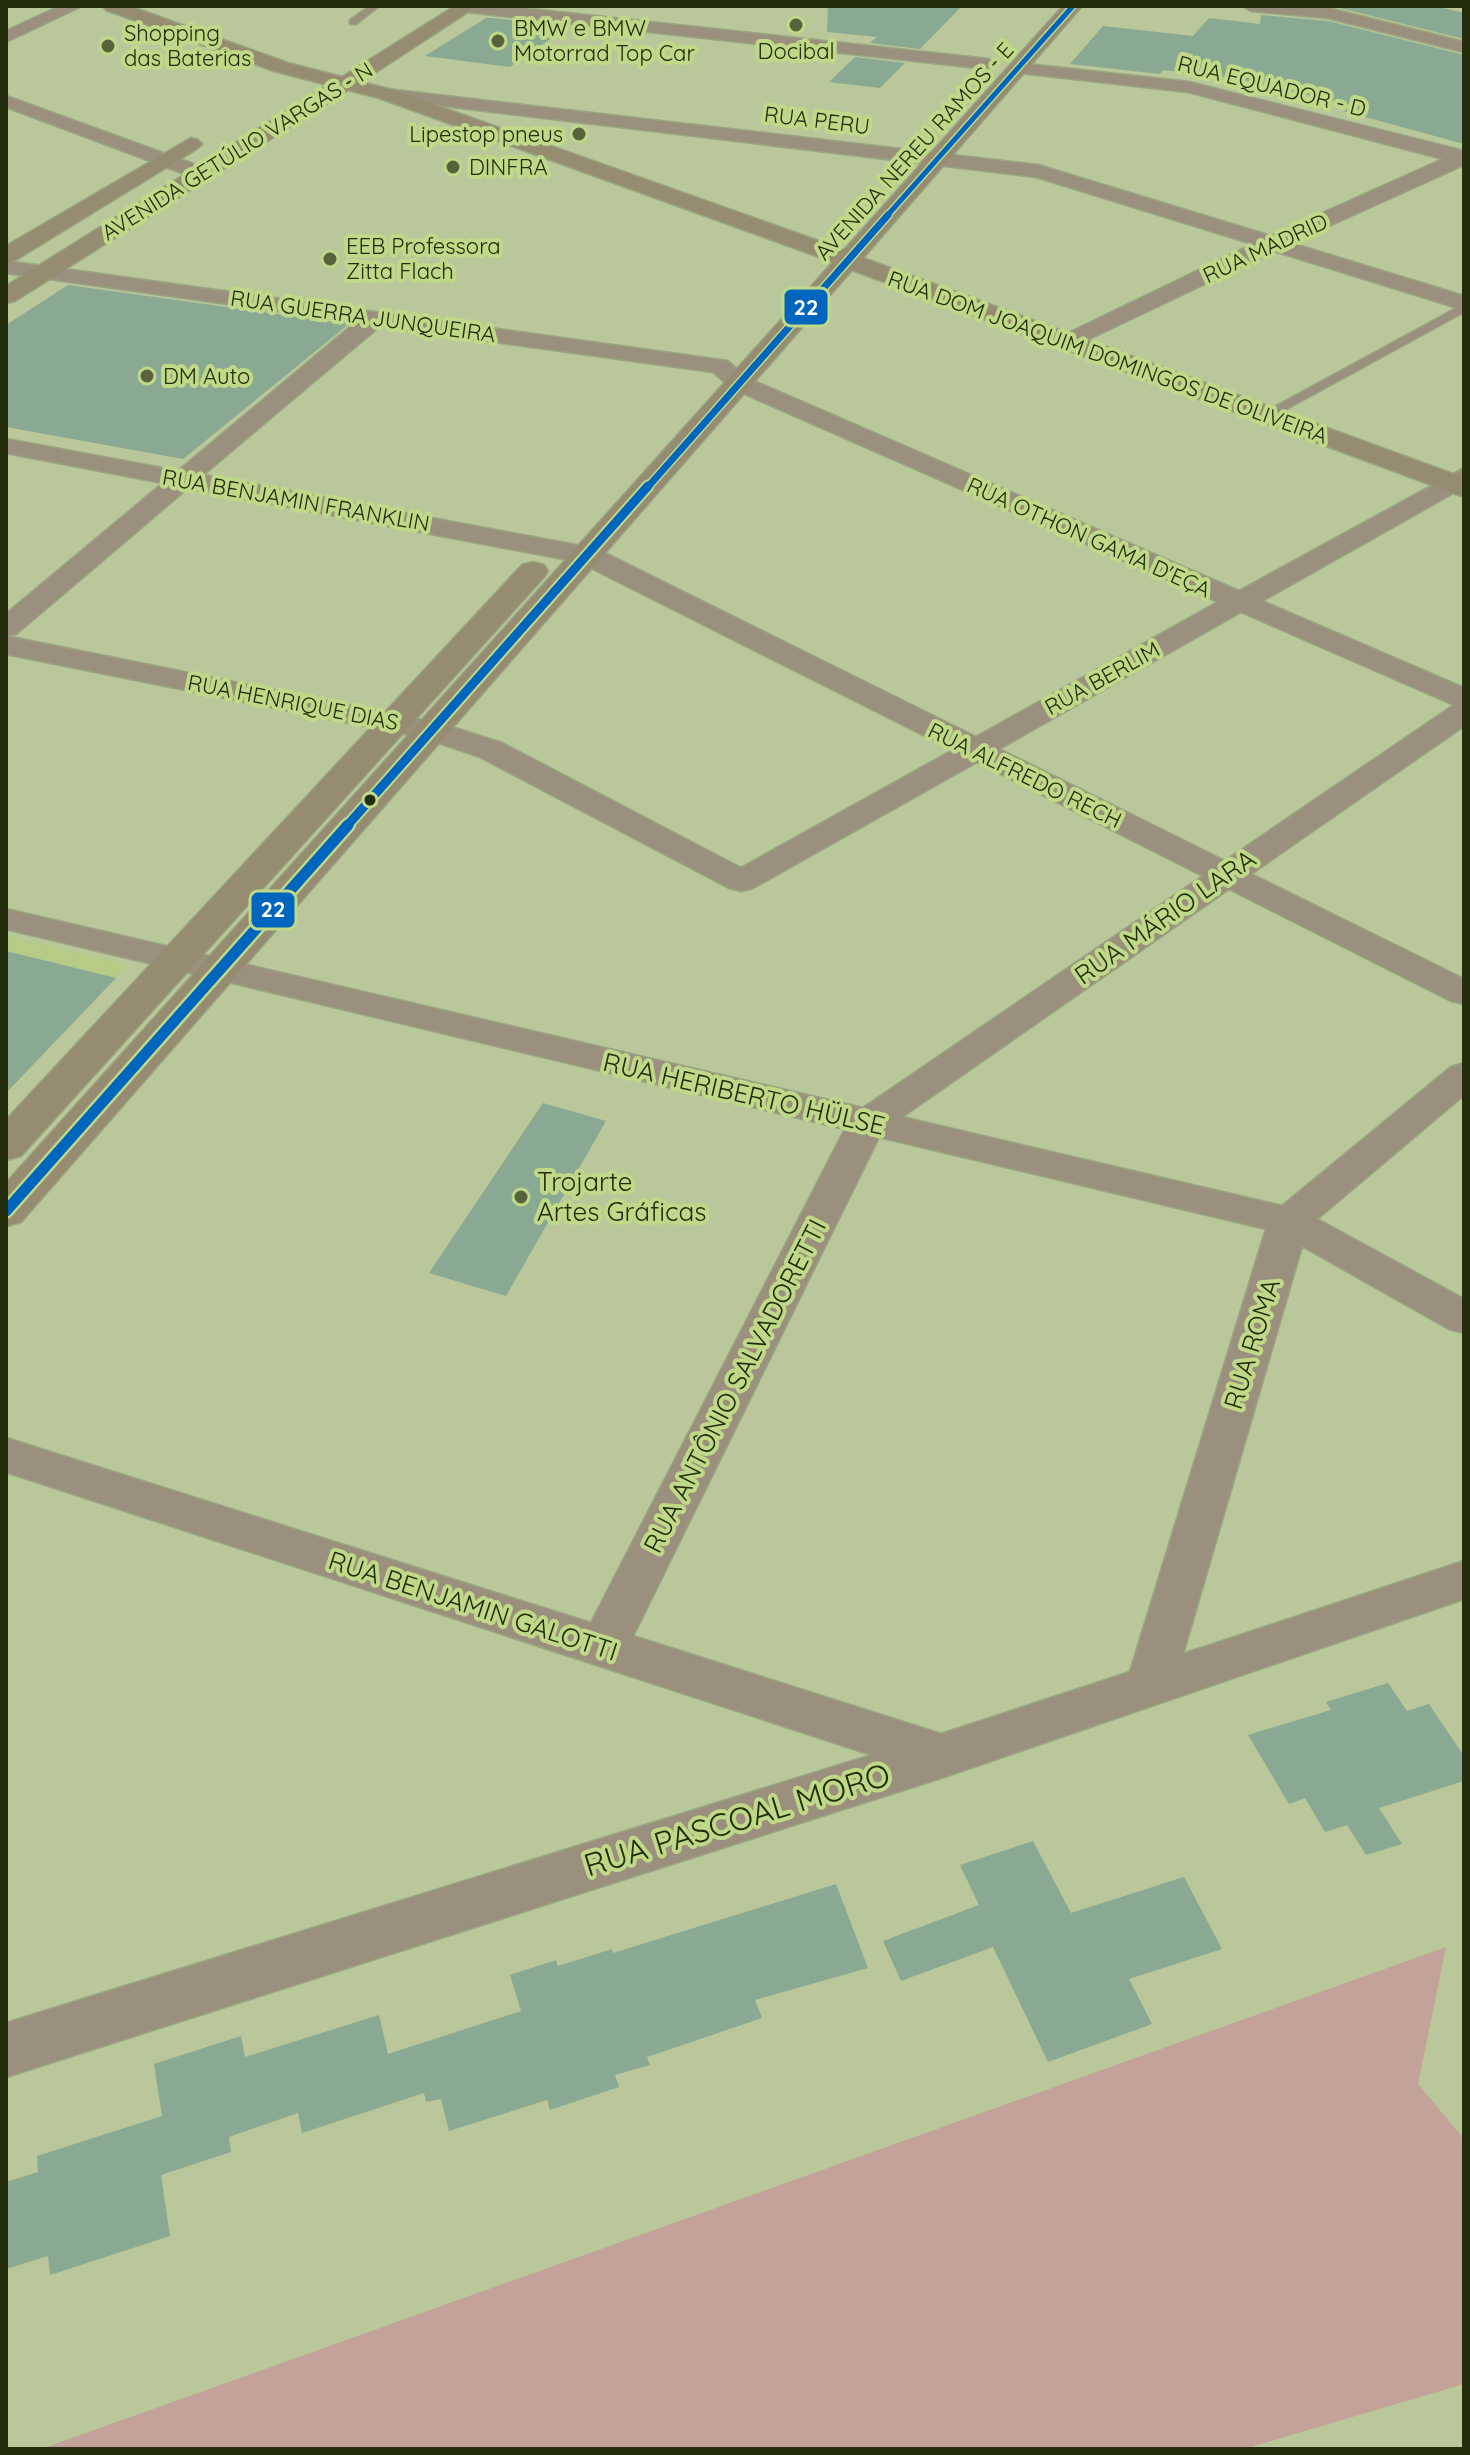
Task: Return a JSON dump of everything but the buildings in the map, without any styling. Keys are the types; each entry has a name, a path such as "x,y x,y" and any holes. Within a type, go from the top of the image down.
{"street":[{"path":"6,37 74,6"},
{"name":"RUA DOM JOAQUIM DOMINGOS DE OLIVEIRA","path":"112,6 305,74 386,94 1460,483"},
{"name":"RUA EQUADOR - D","path":"458,6 1189,87 1463,158"},
{"name":"AVENIDA GETÚLIO VARGAS - N","path":"6,296 467,6"},
{"name":"AVENIDA NEREU RAMOS - E","path":"6,1211 587,555 729,374 925,157 1003,66 1045,6"},
{"name":"AVENIDA NEREU RAMOS - E","path":"1003,66 1073,6"},
{"path":"1251,6 1328,13 1464,47"},
{"path":"1328,13 1349,6"},
{"name":"AVENIDA GETÚLIO VARGAS - N","path":"283,88 331,59"},
{"name":"RUA PERU","path":"386,94 1038,171 1464,305"},
{"path":"6,101 200,173"},
{"name":"AVENIDA GETÚLIO VARGAS - N","path":"6,256 203,137"},
{"name":"RUA MADRID","path":"1068,342 1271,244 1463,158"},
{"name":"RUA GUERRA JUNQUEIRA","path":"6,267 375,318 729,374"},
{"path":"6,628 375,318"},
{"name":"AVENIDA NEREU RAMOS - E","path":"605,491 729,374"},
{"name":"RUA OTHON GAMA D'EÇA","path":"729,374 1464,699"},
{"name":"RUA BENJAMIN FRANKLIN","path":"6,446 587,555"},
{"name":"RUA BERLIM","path":"741,881 1239,602 1460,483"},
{"path":"6,1146 574,526"},
{"name":"RUA ALFREDO RECH","path":"587,555 1464,993"},
{"name":"RUA HENRIQUE DIAS","path":"6,645 431,730 491,750 741,881"},
{"name":"RUA MÁRIO LARA","path":"867,1123 1464,712"},
{"path":"295,831 334,840"},
{"name":"RUA HERIBERTO HÜLSE","path":"6,919 1289,1221 1464,1318"},
{"path":"1289,1221 1464,1075"},
{"name":"RUA ANTÔNIO SALVADORETTI","path":"603,1648 867,1123"},
{"path":"6,1152 48,1163"},
{"name":"RUA ROMA","path":"1150,1685 1289,1221"},
{"name":"RUA BENJAMIN GALOTTI","path":"6,1455 941,1756"},
{"name":"RUA PASCOAL MORO","path":"6,2050 941,1756 1464,1580"}],"lane":[{"path":"353,22 375,6"},
{"path":"1266,415 1464,305"}],"shaded area":[{"path":"6,935 128,965 6,1093"},
{"path":"1446,1947 1418,2084 1464,2139 1464,2384 1254,2446 1254,2449 41,2449"}],"transit line":[{"name":"22","path":"6,1211 1073,6"}],"place":[{"name":"Docibal","path":"796,25"},
{"name":"BMW e BMW Motorrad Top Car","path":"498,41"},
{"name":"Shopping das Baterias","path":"108,46"},
{"name":"Lipestop pneus","path":"579,134"},
{"name":"DINFRA","path":"453,167"},
{"name":"EEB Professora Zitta Flach","path":"330,259"},
{"name":"DM Auto","path":"147,376"},
{"name":"Trojarte Artes Gráficas","path":"521,1197"}]}
